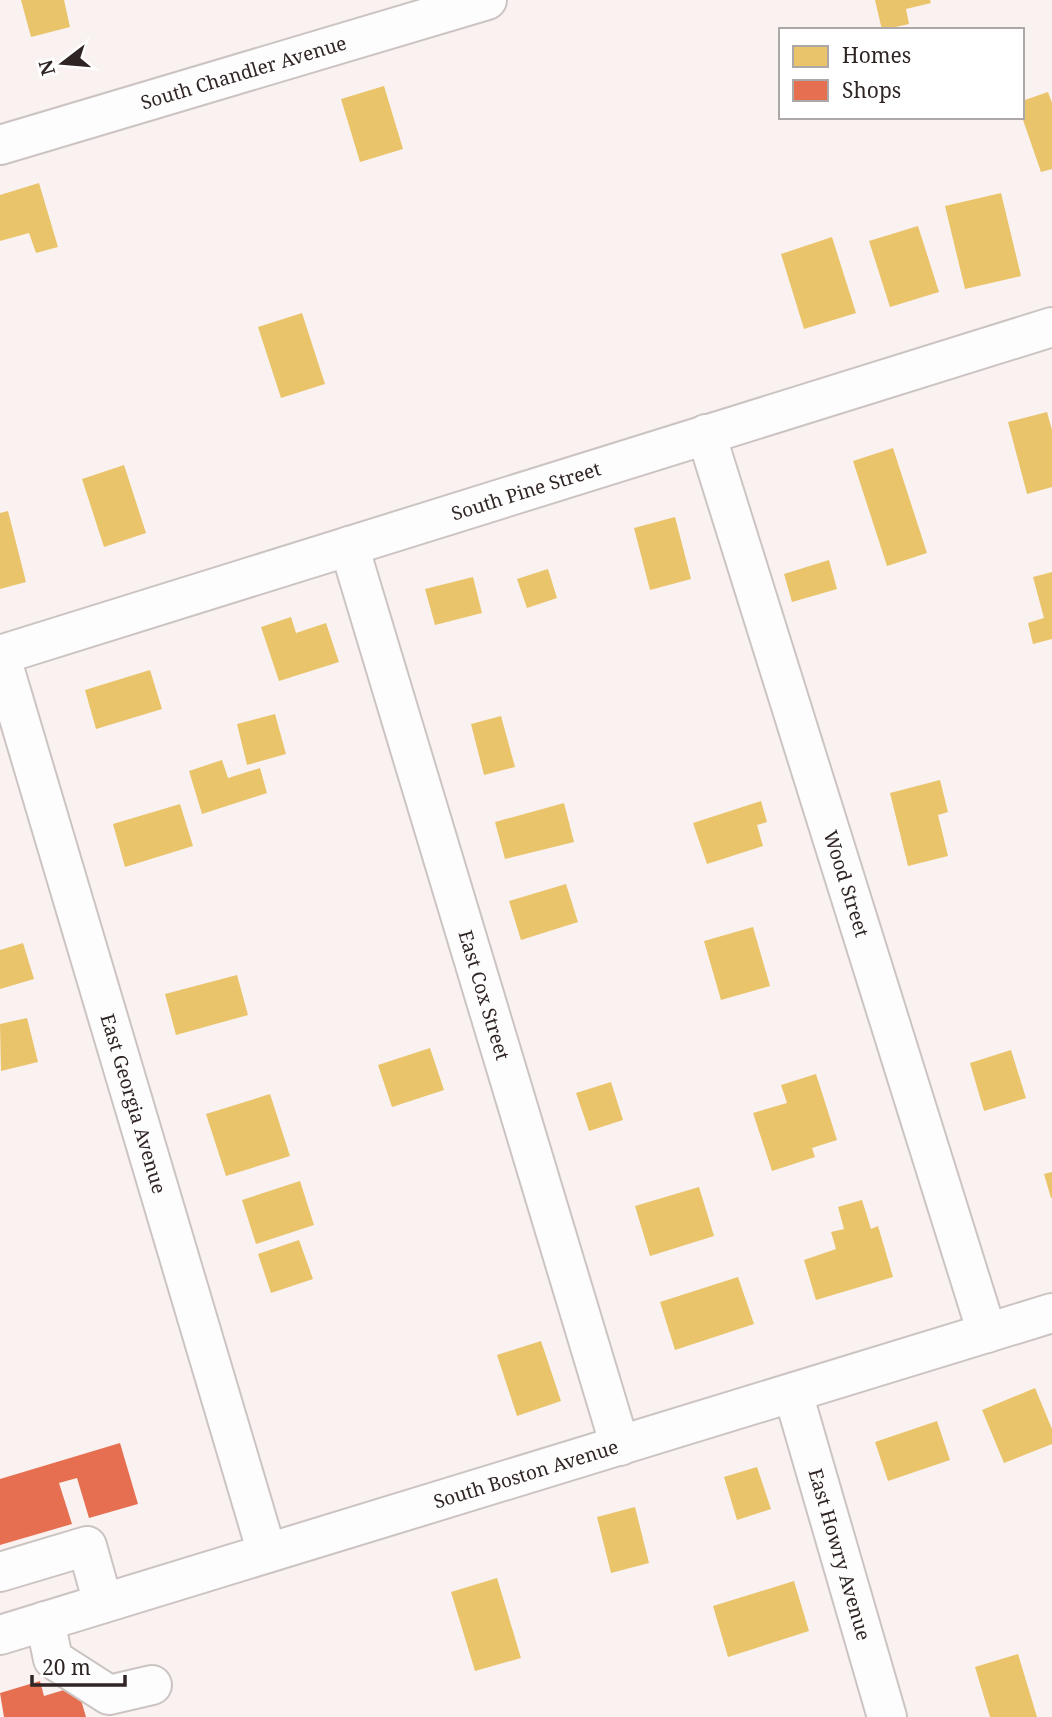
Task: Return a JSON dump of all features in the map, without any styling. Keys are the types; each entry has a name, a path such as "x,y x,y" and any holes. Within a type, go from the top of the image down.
{"street":[{"name":"South Chandler Avenue","path":"0,145 487,0"},
{"name":"South Pine Street","path":"0,654 1052,327"},
{"name":"Wood Street","path":"706,435 987,1333"},
{"name":"East Cox Street","path":"349,546 620,1446"},
{"name":"East Georgia Avenue","path":"0,654 267,1553"},
{"name":"South Boston Avenue","path":"0,1635 1052,1313"},
{"name":"East Howry Avenue","path":"793,1393 887,1717"},
{"path":"0,1572 87,1546 103,1603"},
{"path":"45,1622 53,1659 109,1695 152,1685"}],"building: Homes":[{"path":"21,0 64,0 70,27 31,37"},
{"path":"875,0 930,0 931,3 906,9 909,24 882,28"},
{"path":"384,86 403,149 360,162 341,99"},
{"path":"1048,92 1052,103 1052,169 1041,172 1023,119 1024,100"},
{"path":"39,183 58,247 36,253 29,233 0,241 0,195"},
{"path":"1001,193 1021,276 965,289 945,206"},
{"path":"918,226 939,292 890,307 869,241"},
{"path":"832,237 856,313 804,329 781,254"},
{"path":"302,313 325,384 281,398 258,327"},
{"path":"1047,412 1052,430 1052,487 1027,494 1008,422"},
{"path":"893,448 927,553 887,566 853,461"},
{"path":"124,465 146,533 104,547 82,479"},
{"path":"8,511 26,582 0,589 0,513"},
{"path":"675,517 691,579 650,590 634,528"},
{"path":"829,560 837,589 792,602 784,574"},
{"path":"548,569 557,598 527,608 517,579"},
{"path":"1052,572 1052,639 1033,644 1028,623 1044,618 1033,577"},
{"path":"473,577 482,613 435,625 425,589"},
{"path":"291,617 296,633 326,623 339,662 279,681 261,627"},
{"path":"150,670 162,709 96,729 85,690"},
{"path":"275,714 286,754 247,765 237,724"},
{"path":"501,716 515,767 484,775 471,724"},
{"path":"222,760 228,778 260,768 267,793 202,814 189,771"},
{"path":"940,780 948,812 938,815 948,856 908,866 890,793"},
{"path":"761,801 767,822 757,825 763,846 707,864 693,823"},
{"path":"564,803 574,842 505,859 495,822"},
{"path":"180,804 193,846 125,867 113,824"},
{"path":"566,884 578,922 521,940 509,901"},
{"path":"753,927 770,986 721,1000 704,941"},
{"path":"23,943 34,979 0,989 0,950"},
{"path":"237,975 248,1015 176,1035 165,994"},
{"path":"27,1018 38,1062 1,1071 0,1024"},
{"path":"430,1048 444,1090 392,1107 378,1065"},
{"path":"1011,1050 1026,1098 984,1111 970,1063"},
{"path":"816,1074 837,1140 812,1148 815,1157 772,1171 753,1113 787,1103 781,1085"},
{"path":"611,1082 623,1120 589,1131 576,1093"},
{"path":"270,1094 290,1156 226,1176 206,1114"},
{"path":"1052,1172 1052,1198 1051,1198 1044,1174"},
{"path":"300,1181 314,1225 256,1244 242,1200"},
{"path":"699,1187 714,1236 650,1256 635,1206"},
{"path":"862,1200 871,1229 878,1226 893,1277 816,1300 804,1260 836,1249 831,1232 844,1229 838,1207"},
{"path":"299,1240 313,1279 271,1293 258,1254"},
{"path":"738,1277 754,1324 675,1350 660,1302"},
{"path":"541,1341 561,1401 517,1416 497,1355"},
{"path":"1035,1388 1052,1429 1052,1444 1004,1463 982,1410"},
{"path":"937,1421 950,1460 888,1481 875,1442"},
{"path":"757,1467 771,1509 737,1520 724,1477"},
{"path":"635,1507 649,1563 611,1573 597,1517"},
{"path":"497,1578 521,1658 475,1671 451,1592"},
{"path":"794,1581 809,1631 728,1657 713,1606"},
{"path":"1018,1654 1037,1717 990,1717 975,1667"}],"building: Shops":[{"path":"120,1443 138,1504 89,1518 77,1478 59,1483 72,1524 0,1545 0,1479"},
{"path":"40,1681 44,1696 77,1686 86,1717 4,1717 0,1693"}]}
